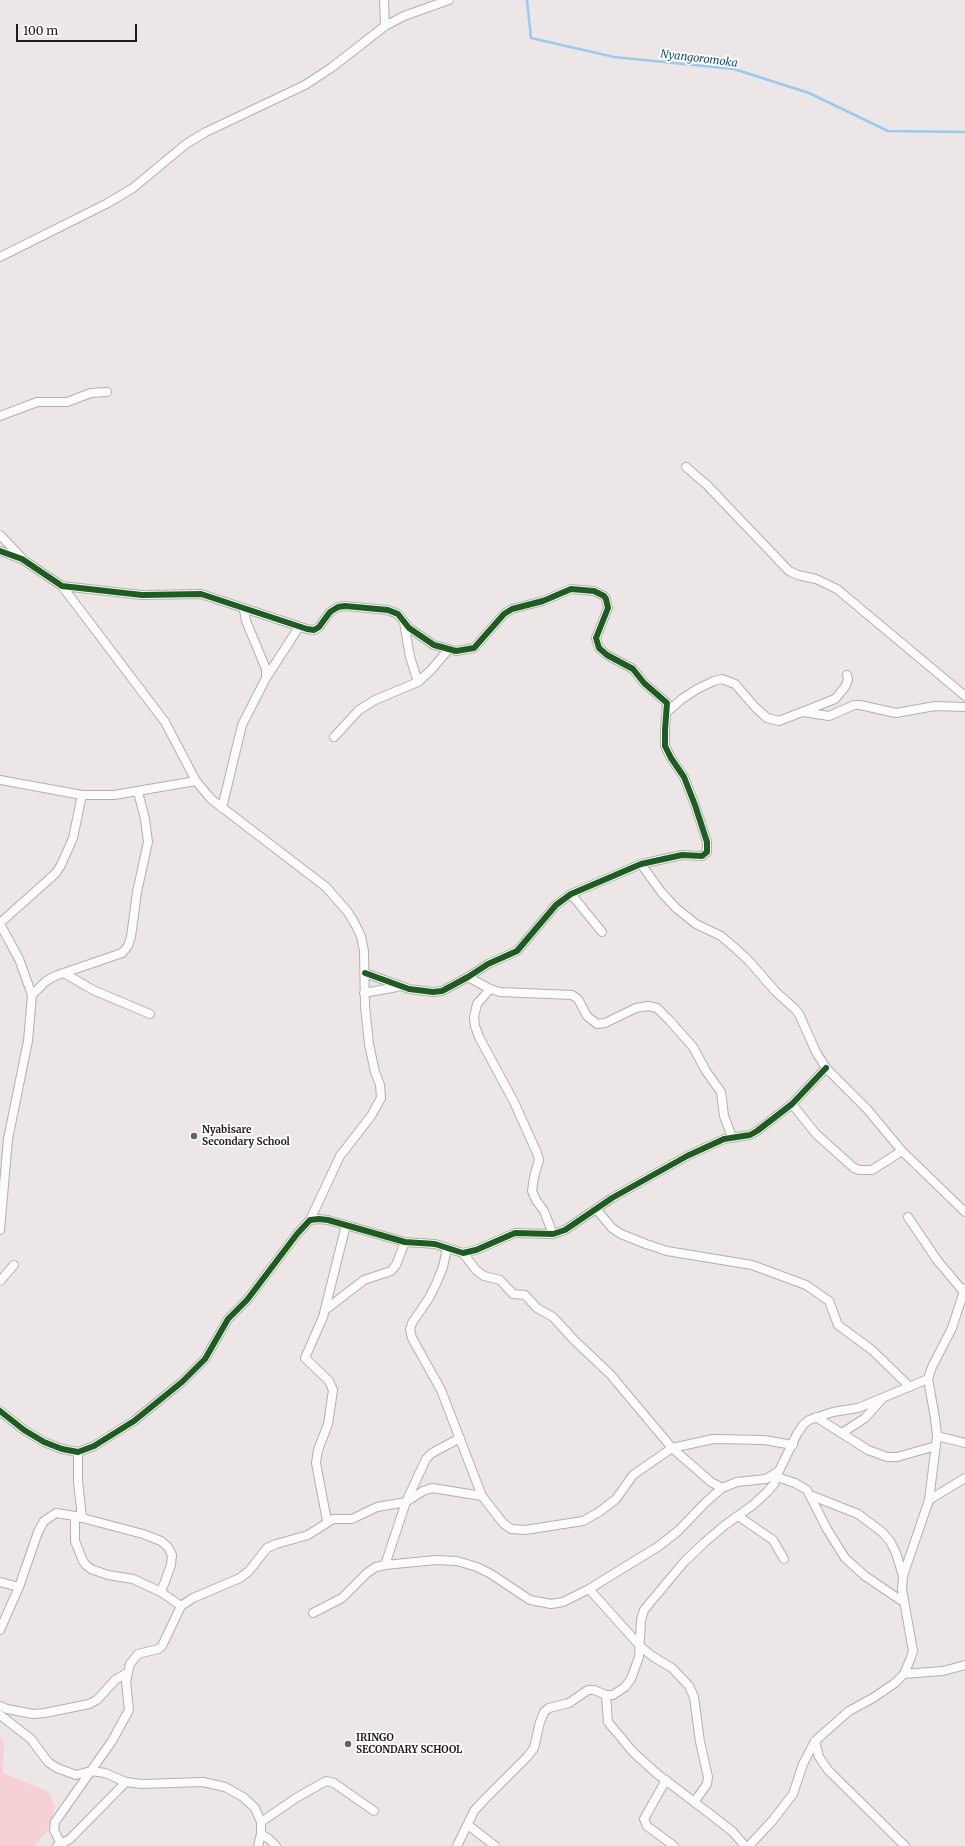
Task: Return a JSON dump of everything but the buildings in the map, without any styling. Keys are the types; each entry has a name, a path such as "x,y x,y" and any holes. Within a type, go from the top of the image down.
{"street":[{"path":"384,0 385,26"},
{"path":"0,257 108,203 133,188 186,144 206,132 306,85 331,68 385,26 404,16 449,0"},
{"path":"0,416 37,402 67,402 90,393 107,392"},
{"path":"686,467 707,485 789,571 798,575 820,580 837,589 965,696"},
{"path":"0,535 26,562"},
{"path":"0,551 15,556 26,562 62,586 164,722 196,781 211,799 320,882 337,899 354,922 361,936 364,951 364,993 369,1044 375,1072 380,1086 381,1098 371,1116 340,1156 310,1220 301,1229 250,1296 228,1319 205,1359 182,1382 134,1421 94,1446 78,1452 62,1449 44,1442 24,1430 0,1411"},
{"path":"62,586 142,594 201,594 244,610 311,630 318,628 332,610 346,606 395,612 417,634 434,645 448,650 463,652 474,648 504,614 512,609 543,601 571,589 594,591 604,596 607,603 607,613 596,638 599,648 607,655 638,673 644,682 665,700 668,707 665,730 666,750 684,777 707,842 707,852 702,856 682,855 641,864 571,894 556,905 518,951 488,964 468,977 438,992 398,986 365,973"},
{"path":"244,610 246,621 266,669 266,678"},
{"path":"404,622 410,657 418,682"},
{"path":"222,808 242,725 266,678 299,627"},
{"path":"334,737 359,710 375,700 418,682 432,669 448,650"},
{"path":"667,712 697,689 722,679 735,684 767,718 779,721 835,699 845,687 848,680 847,675"},
{"path":"803,712 829,716 854,705 896,713 935,706 965,707"},
{"path":"0,780 82,795 114,795 196,781"},
{"path":"32,994 46,981 64,973 122,953 128,946 131,937 136,898 148,842 145,819 138,792"},
{"path":"0,1230 8,1139 28,1041 32,994 19,959 0,923 56,873 73,838 82,795"},
{"path":"641,864 662,893 676,908 696,924 721,936 749,961 776,992 800,1014 816,1052 826,1068 867,1109 902,1151 965,1212"},
{"path":"571,894 602,932"},
{"path":"64,973 93,990 150,1014"},
{"path":"468,977 490,989 509,993 570,994 578,1000 591,1020 601,1025 636,1008 648,1006 657,1008 693,1048 720,1092 724,1116 732,1137"},
{"path":"364,993 398,986"},
{"path":"490,989 477,1004 474,1018 475,1026 479,1037 514,1102 537,1153 539,1160 532,1191 536,1200 544,1211 553,1234"},
{"path":"310,1220 319,1219 346,1224 405,1242 425,1243 463,1253 476,1250 515,1233 553,1234 565,1230 596,1209 710,1144 732,1137 750,1135 792,1104 826,1068"},
{"path":"792,1104 816,1134 849,1165 859,1170 872,1170 902,1151"},
{"path":"596,1209 612,1228 621,1234 646,1244 667,1251 752,1265 806,1285 829,1300 838,1325 872,1350 910,1387"},
{"path":"754,1844 793,1794 803,1764 815,1741 839,1719 884,1692 904,1674 912,1651 902,1601 903,1576 929,1500 936,1446 936,1418 928,1379 932,1367 952,1328 964,1290 937,1260 908,1217"},
{"path":"327,1521 316,1463 318,1450 328,1424 333,1390 329,1381 305,1358 317,1333 325,1310 346,1224"},
{"path":"325,1310 364,1280 391,1271 396,1264 405,1242"},
{"path":"447,1248 443,1267 436,1284 429,1298 412,1323 410,1330 412,1338 441,1390 482,1496 503,1523 511,1529 525,1530 583,1521 610,1503 620,1493 633,1475 672,1448 713,1439 764,1440 792,1445"},
{"path":"463,1253 476,1270 484,1276 500,1280 513,1294 525,1295 537,1308 553,1317 571,1337 610,1374 672,1448 711,1482 722,1488"},
{"path":"0,1281 14,1265"},
{"path":"457,1846 474,1811 534,1748 544,1712 549,1708 569,1703 588,1690 594,1690 606,1695 614,1695 626,1687 636,1666 640,1647 641,1620 647,1606 694,1552 767,1492 778,1474 802,1425 816,1417 852,1410 928,1379"},
{"path":"842,1433 865,1418 882,1399"},
{"path":"816,1417 868,1450 887,1457 897,1457 936,1446"},
{"path":"937,1436 965,1442"},
{"path":"385,1565 406,1502 426,1458 432,1453 460,1438"},
{"path":"78,1452 78,1517 75,1541 83,1561 91,1569 108,1575 133,1579 161,1592 181,1606"},
{"path":"313,1613 342,1598 367,1573 376,1567 436,1560 457,1561 477,1567 491,1574 530,1600 551,1604 563,1602 589,1589 660,1546 678,1531 722,1488 737,1482 766,1479 778,1474"},
{"path":"778,1474 801,1486 810,1495 827,1529 845,1558 865,1576 902,1601"},
{"path":"929,1500 965,1478"},
{"path":"126,1782 100,1810 60,1846 54,1830 54,1824 112,1741 129,1710 127,1673 130,1664 138,1654 158,1649 162,1646 181,1606 192,1598 240,1578 249,1571 267,1548 308,1535 327,1521 333,1519 352,1519 377,1507 406,1502 423,1491 432,1488 482,1496"},
{"path":"810,1495 858,1514 882,1532 890,1541 896,1553 903,1576"},
{"path":"0,1630 19,1587 38,1532 44,1522 56,1513 78,1517 143,1534 161,1542 168,1547 172,1555 171,1565 161,1592"},
{"path":"738,1516 773,1540 784,1559"},
{"path":"0,1582 19,1587"},
{"path":"589,1589 640,1647 681,1675 689,1686 694,1697 700,1742 708,1777 707,1784 695,1802"},
{"path":"904,1674 942,1671 965,1665"},
{"path":"0,1706 7,1709 33,1714 89,1704 102,1695 115,1680 127,1673"},
{"path":"606,1695 608,1722 612,1729 645,1764 733,1832 745,1846"},
{"path":"0,1714 31,1739 48,1762 56,1768 76,1775 91,1771 105,1773 126,1782 158,1784 203,1782 225,1786 243,1797 256,1808 261,1822 261,1834 258,1846"},
{"path":"815,1741 819,1757 828,1770 905,1846"},
{"path":"666,1780 644,1820 647,1826 674,1846"},
{"path":"261,1822 296,1798 326,1781 334,1783 374,1811"},
{"path":"468,1825 495,1846"},
{"path":"261,1834 276,1846"}],"shaded area":[{"path":"0,1736 4,1743 3,1773 49,1792 55,1807 49,1829 34,1846 0,1846"}],"waterway":[{"name":"Nyangoromoka","path":"527,0 531,38 614,57 734,69 809,93 888,131 965,132"}],"cycle path":[{"path":"0,551 22,559 62,586 142,595 201,594 307,629 314,630 319,627 330,612 338,607 345,606 388,610 398,614 409,628 434,645 456,651 474,648 504,614 512,609 543,601 571,589 594,591 604,596 608,608 596,638 599,648 607,655 633,669 644,683 667,703 665,746 684,777 707,842 707,852 702,856 682,855 641,864 571,894 556,905 517,951 488,964 442,991 433,992 409,989 365,973"},
{"path":"0,1411 24,1430 44,1442 62,1449 78,1452 94,1446 134,1421 182,1382 205,1359 228,1319 247,1300 297,1234 310,1220 328,1220 405,1242 435,1244 463,1253 476,1250 515,1233 553,1234 565,1230 612,1198 687,1156 724,1139 750,1135 757,1131 792,1104 826,1068"}],"place":[{"name":"Nyabisare Secondary School","path":"194,1136"},
{"name":"IRINGO SECONDARY SCHOOL","path":"348,1744"}]}
